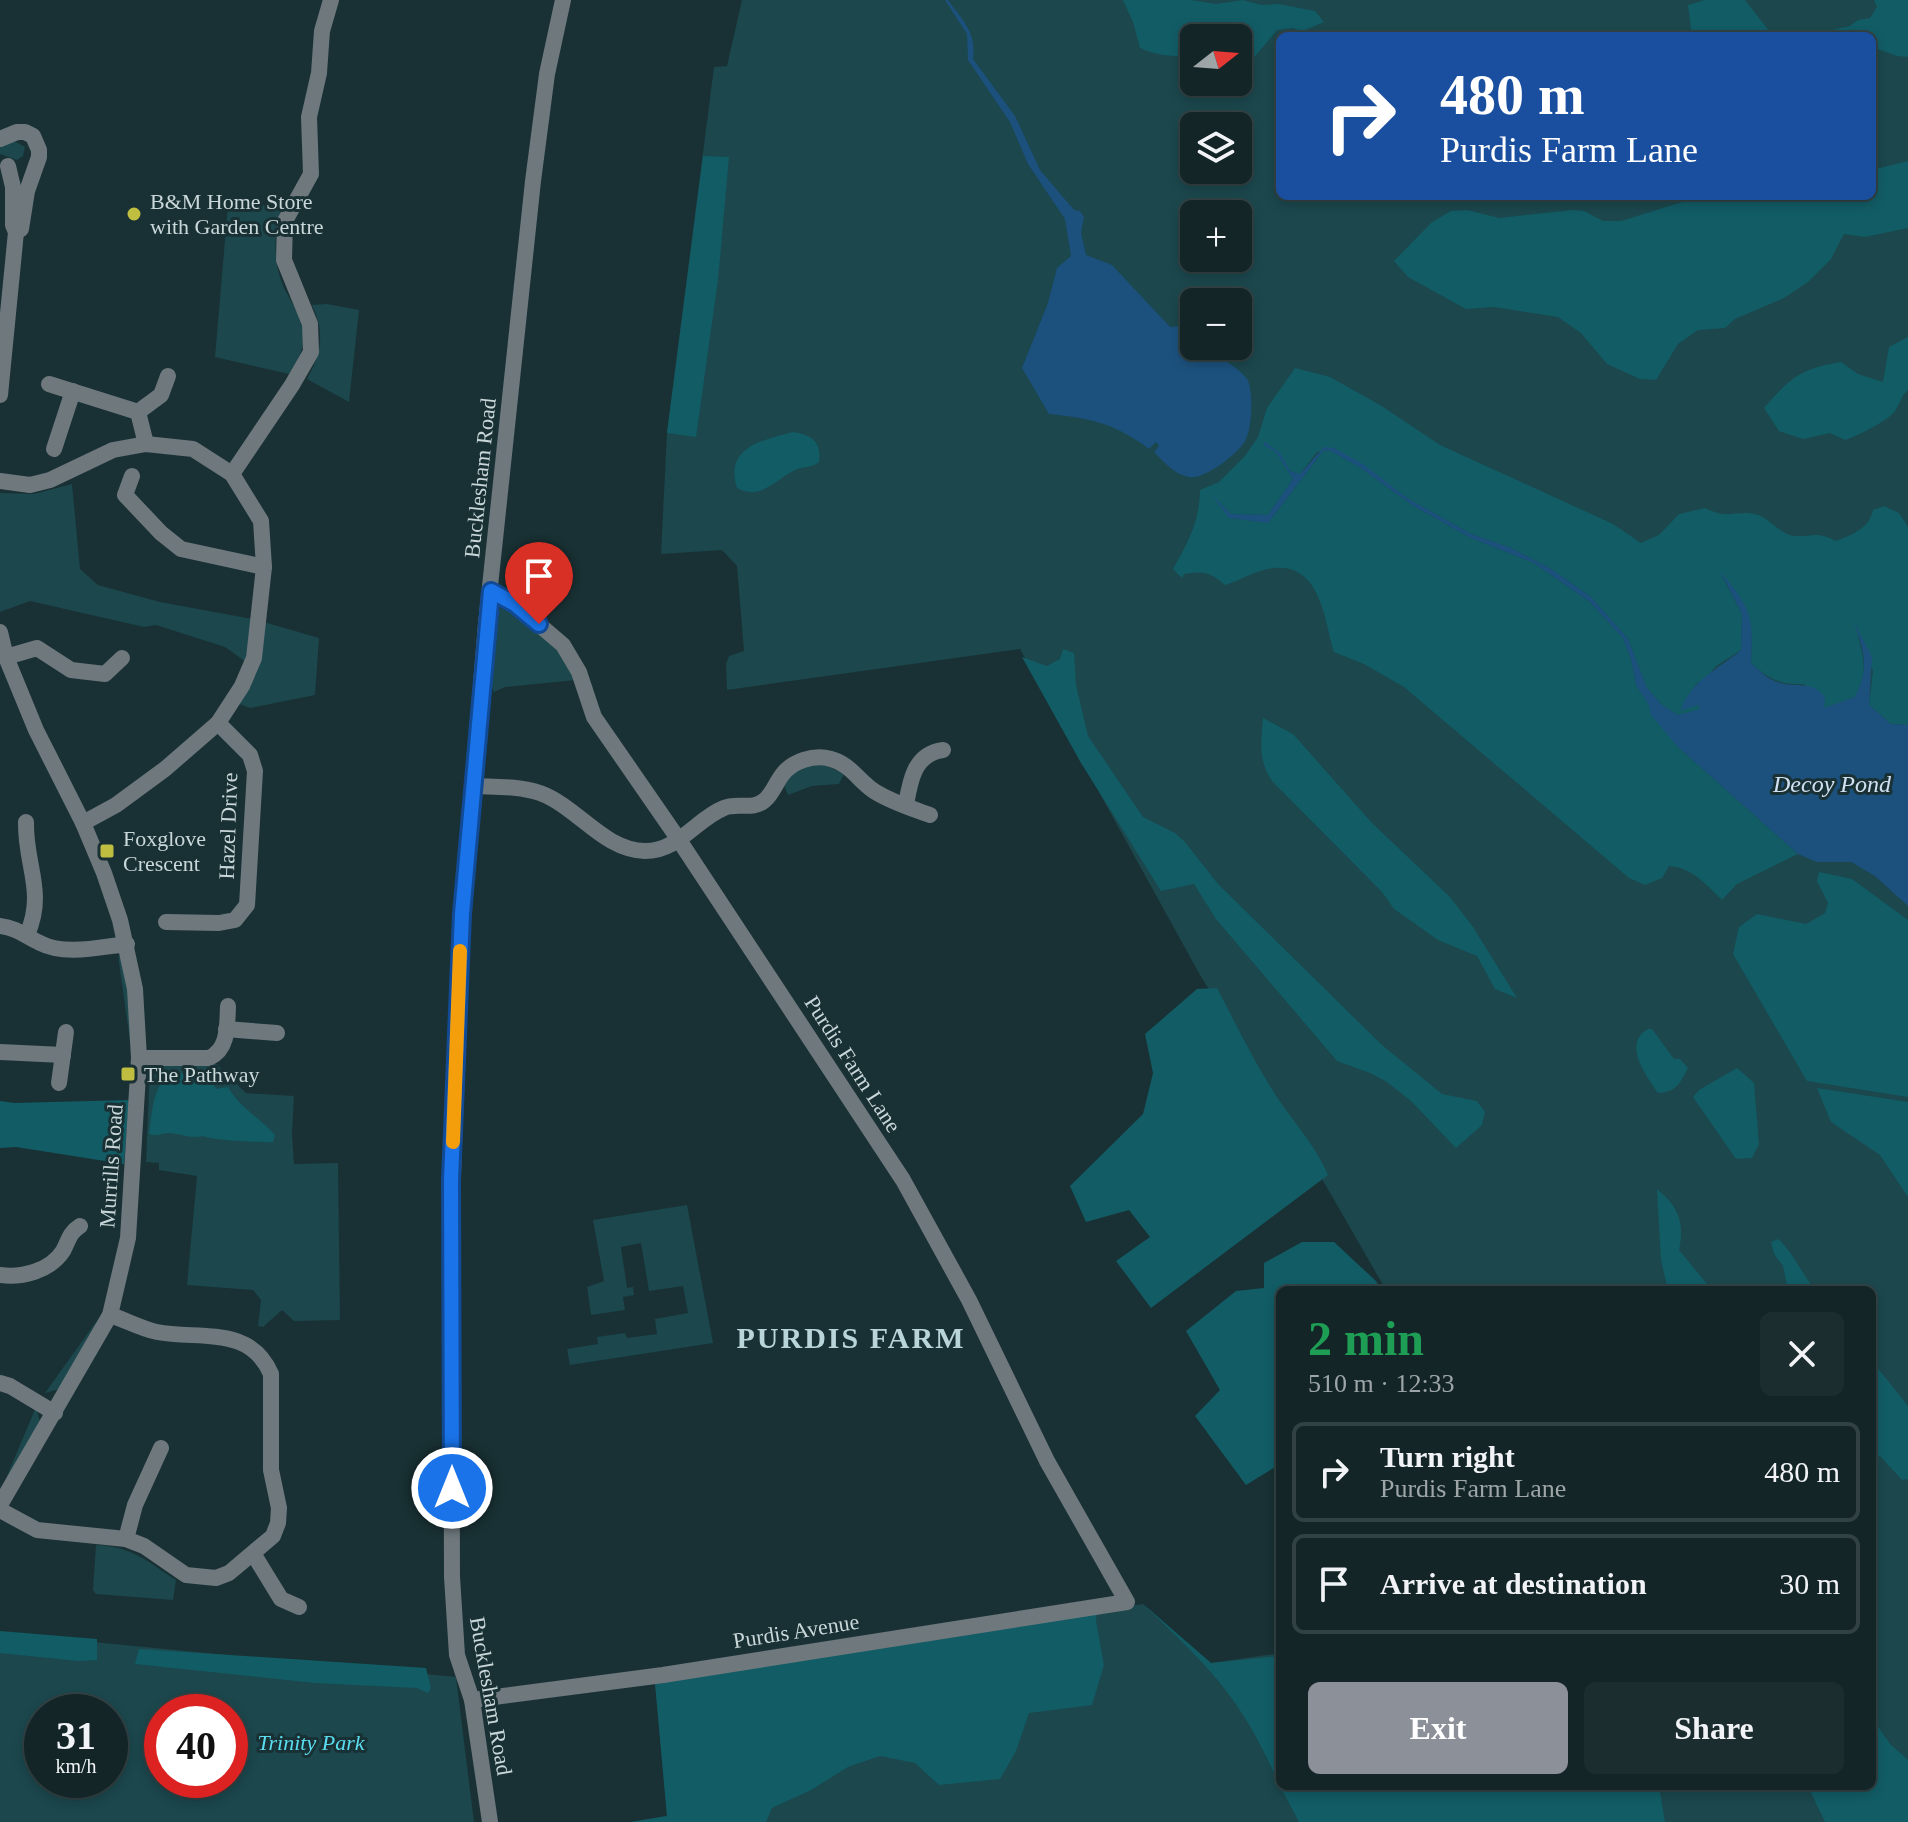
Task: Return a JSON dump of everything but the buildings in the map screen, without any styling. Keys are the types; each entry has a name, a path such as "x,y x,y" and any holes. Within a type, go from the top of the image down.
{"street":[{"path":"232,474 311,352 310,324 284,260 285,221 311,174 309,117 319,73 322,31 331,0"},
{"name":"Bucklesham Road","path":"490,1822 472,1700 457,1655 452,1577 451,1233 462,914 533,181 547,74 563,0"},
{"path":"0,139 17,132 33,136 39,150 22,229 16,232"},
{"path":"4,164 22,170 35,164"},
{"path":"0,395 16,232 13,225 13,187 4,164"},
{"path":"138,412 161,395 168,376"},
{"path":"49,384 138,412"},
{"path":"54,449 73,391"},
{"path":"138,412 146,444"},
{"path":"0,481 30,485 50,480 113,450 146,444 193,449 232,474 261,521 264,567 254,658 242,686 218,723 129,796 83,823"},
{"path":"132,476 125,495 181,549 264,567"},
{"name":"Purdis Farm Lane","path":"491,591 515,604 563,645 579,672 594,717 679,840 903,1180 969,1300 1047,1461 1127,1602"},
{"name":"Murrills Road","path":"0,632 6,657 36,730 83,823 104,873 127,944 137,1012 139,1058 128,1238 110,1315 0,1508"},
{"path":"6,657 37,648 71,670 105,674 122,658"},
{"name":"Hazel Drive","path":"166,922 219,923 235,920 247,905 255,771 250,755 218,723"},
{"path":"906,805 917,765 929,753 943,750"},
{"path":"474,786 512,788 541,794 563,805 618,845 632,850 652,851 679,840 725,807 756,806 765,800 790,766 814,758 832,759 843,764 885,797 930,815"},
{"path":"26,822 25,844 37,892 35,915 27,935"},
{"path":"0,926 13,928 40,944 55,948 127,944"},
{"path":"139,1058 209,1058 223,1047 228,1006"},
{"path":"226,1029 277,1033"},
{"path":"59,1083 66,1032"},
{"path":"0,1052 63,1055"},
{"path":"0,1275 42,1271 62,1253 70,1232 80,1226"},
{"path":"0,1508 37,1530 126,1539 144,1546 186,1575 200,1578 216,1578 229,1573 273,1536 279,1508 271,1470 271,1374 266,1363 247,1344 229,1338 155,1332 110,1315"},
{"path":"0,1383 55,1413"},
{"path":"126,1539 135,1505 161,1448"},
{"path":"254,1555 281,1599 299,1607"},
{"name":"Purdis Avenue","path":"472,1700 663,1675 1127,1602"}],"green space":[{"path":"742,0 1908,0 1908,1822 631,1822 667,1816 655,1683 1143,1604 1211,1663 1276,1654 1276,1790 1876,1790 1876,1286 1384,1286 1265,1080 1200,975 1020,649 727,690 726,664 729,656 744,651 737,566 722,550 661,554 667,433 714,67 727,66"},
{"path":"14,141 25,147 23,156 17,160 0,154 0,146"},
{"path":"228,205 282,208 276,258 284,288 300,319 303,333 300,354 289,374 215,357"},
{"path":"327,304 359,310 349,402 307,379 320,342 319,324 312,305"},
{"path":"72,484 80,569 98,585 160,602 257,620 319,638 315,695 250,708 232,701 250,665 225,647 156,625 144,627 30,601 0,612 0,493 34,494"},
{"path":"506,605 562,653 576,680 505,687 494,692 491,685 497,610"},
{"path":"821,763 844,774 839,784 812,786 788,795 783,783 790,771"},
{"path":"118,955 125,964 133,1041 130,1041"},
{"path":"215,1063 246,1093 294,1096 294,1164 338,1163 340,1320 294,1321 282,1310 263,1327 258,1326 261,1300 253,1290 187,1285 197,1176 159,1170 159,1163 146,1162 150,1066"},
{"path":"687,1205 713,1343 570,1365 567,1349 598,1344 597,1337 625,1333 627,1338 657,1334 655,1319 688,1313 683,1286 649,1291 641,1243 621,1247 627,1288 633,1287 634,1295 623,1297 625,1310 591,1315 587,1287 604,1281 593,1220"},
{"path":"101,1315 60,1389 45,1393"},
{"path":"36,1407 40,1422 2,1488"},
{"path":"96,1545 130,1552 176,1580 173,1600 96,1594 93,1590"},
{"name":"Trinity Park","path":"0,1633 456,1677 474,1822 0,1822"}],"shaded area":[{"path":"1123,0 1191,0 1216,4 1243,0 1315,11 1324,22 1303,31 1292,28 1277,30 1252,60 1252,24 1180,24 1180,56 1174,56 1140,48"},
{"path":"1705,0 1745,0 1770,32 1691,32 1688,5"},
{"path":"1874,0 1908,0 1908,57 1876,48 1876,32 1822,32 1870,18 1877,7"},
{"path":"703,156 729,157 718,280 696,437 667,433"},
{"path":"1908,161 1908,228 1865,237 1844,234 1831,259 1808,282 1784,298 1735,319 1725,328 1698,330 1678,344 1656,380 1640,379 1607,364 1581,333 1558,317 1494,307 1466,309 1408,277 1394,261 1432,222 1451,211 1467,210 1499,218 1573,210 1584,211 1603,221 1621,221 1689,200 1876,200 1876,169"},
{"path":"1908,337 1908,390 1891,415 1864,432 1845,440 1830,433 1803,439 1779,431 1764,408 1797,376 1827,365 1841,362 1858,374 1883,382 1889,347"},
{"path":"1295,368 1330,377 1380,405 1440,445 1613,524 1641,543 1659,535 1679,514 1705,508 1726,514 1755,514 1787,534 1821,535 1836,541 1864,526 1873,510 1884,506 1899,513 1908,527 1908,725 1891,724 1869,705 1873,671 1856,625 1864,668 1855,697 1824,709 1804,684 1782,682 1757,669 1751,663 1747,616 1722,576 1742,614 1741,650 1716,666 1695,685 1700,709 1678,715 1662,705 1647,688 1628,639 1591,597 1551,569 1511,548 1471,534 1407,498 1334,448 1317,452 1300,474 1290,471 1276,451 1293,479 1268,515 1231,514 1218,501 1230,518 1268,523 1323,451 1329,450 1361,468 1412,505 1471,538 1534,563 1590,602 1623,638 1636,685 1678,747 1798,854 1737,884 1722,900 1698,878 1677,867 1669,866 1662,878 1645,885 1629,878 1404,687 1364,664 1334,652 1318,596 1302,575 1290,569 1274,568 1225,585 1201,573 1184,574 1182,578 1173,569 1192,531 1200,490 1219,482 1245,456 1258,437 1267,408"},
{"path":"793,432 814,440 819,449 819,462 795,470 761,490 754,492 737,488 734,474 741,454 759,442"},
{"path":"1063,649 1074,653 1076,685 1088,736 1143,817 1175,833 1185,842 1218,884 1382,1045 1442,1094 1477,1101 1485,1112 1482,1125 1456,1148 1411,1101 1387,1082 1337,1061 1216,919 1194,884 1161,891 1081,763 1022,657 1047,666 1060,659"},
{"path":"1263,718 1293,734 1372,823 1450,897 1473,927 1517,998 1495,989 1477,956 1438,940 1394,909 1382,892 1272,781 1262,758"},
{"path":"1819,872 1852,879 1908,920 1908,1097 1807,1081 1733,954 1739,927 1757,914 1806,924 1825,913 1828,903 1817,881"},
{"path":"1217,988 1277,1097 1311,1144 1328,1175 1151,1308 1116,1261 1150,1237 1129,1210 1086,1222 1070,1186 1143,1114 1153,1073 1145,1034 1197,989"},
{"path":"1652,1029 1674,1059 1680,1059 1688,1068 1670,1091 1658,1093 1639,1060 1637,1043 1640,1035"},
{"path":"206,1068 216,1072 219,1077 214,1085 216,1089 228,1087 238,1101 275,1135 273,1142 149,1134 157,1090 166,1077 173,1072 190,1075"},
{"path":"1737,1068 1754,1083 1759,1144 1752,1158 1736,1159 1693,1097 1699,1090"},
{"path":"1817,1088 1908,1102 1908,1197 1880,1155 1831,1122"},
{"path":"129,1100 124,1164 16,1147 0,1148 0,1101"},
{"path":"1657,1189 1678,1215 1681,1231 1679,1250 1709,1286 1667,1286 1661,1260"},
{"path":"1778,1239 1812,1286 1787,1286 1783,1266 1774,1254 1771,1242"},
{"path":"1302,1242 1334,1242 1379,1286 1276,1286 1276,1466 1246,1485 1195,1416 1220,1390 1186,1331 1236,1291 1264,1288 1264,1263"},
{"path":"1876,1366 1908,1406 1908,1479 1902,1480 1880,1456 1876,1458"},
{"path":"1143,1604 1211,1663 1276,1656 1276,1777 1229,1694"},
{"path":"1097,1611 1104,1665 1092,1705 1029,1713 1016,1751 1000,1779 939,1785 915,1763 880,1756 848,1767 811,1790 772,1808 766,1822 631,1822 667,1816 655,1683"},
{"path":"0,1631 97,1639 97,1660 0,1653"},
{"path":"139,1649 426,1668 431,1688 428,1693 417,1688 315,1683 135,1664"},
{"path":"1876,1724 1890,1744 1908,1760 1908,1822 1825,1822 1810,1790 1876,1790"},
{"path":"1282,1790 1660,1790 1665,1822 1299,1822"}],"water":[{"path":"945,0 968,28 973,42 973,59 1015,116 1040,170 1074,210 1080,211 1084,217 1081,233 1086,255 1112,265 1170,327 1180,326 1180,360 1224,360 1247,379 1251,419 1247,436 1235,453 1220,465 1195,477 1184,476 1170,468 1154,452 1159,446 1156,442 1149,449 1125,433 1101,423 1049,414 1022,368 1048,303 1057,268 1071,256 1065,219 1028,164 1010,122 968,60 967,34"},
{"name":"Decoy Pond","path":"1265,442 1280,453 1290,471 1300,474 1324,447 1334,448 1364,465 1407,498 1471,534 1511,548 1551,569 1591,597 1628,639 1647,688 1662,705 1678,715 1700,709 1698,705 1681,710 1706,676 1741,650 1742,614 1720,571 1748,612 1752,633 1751,663 1773,681 1815,688 1825,698 1824,708 1855,697 1860,686 1864,660 1854,622 1872,657 1869,705 1891,724 1908,725 1908,906 1875,876 1851,862 1817,862 1798,854 1678,747 1651,715 1649,705 1636,685 1623,638 1590,602 1534,563 1471,538 1412,505 1361,468 1329,450 1323,451 1268,523 1229,518 1212,495 1231,514 1268,515 1293,479 1276,452 1263,445"}],"slow traffic":[{"path":"453,1142 460,951"}],"place":[{"name":"B&M Home Store with Garden Centre","path":"134,214"},
{"name":"Foxglove Crescent","path":"107,851"},
{"name":"The Pathway","path":"128,1074"}],"district":[{"name":"PURDIS FARM","path":"851,1337"}],"route":[{"path":"452,1488 451,1180 462,914 491,591 515,604 539,624"}]}
